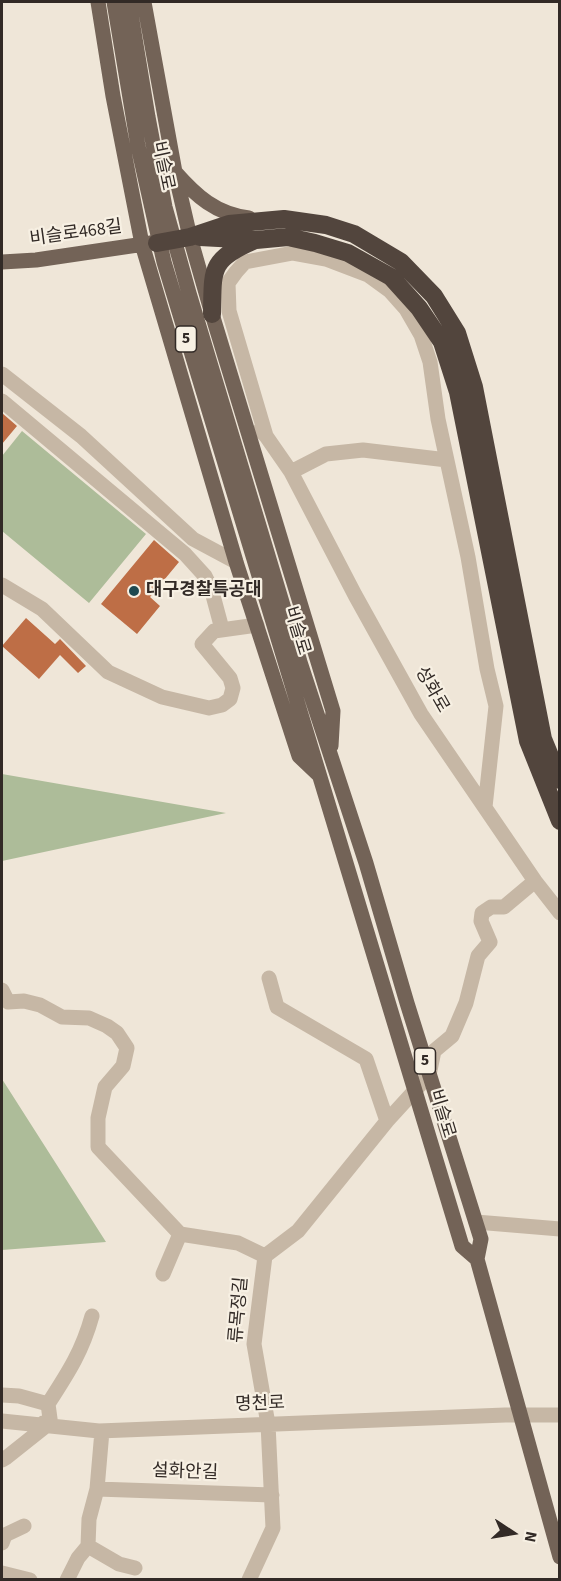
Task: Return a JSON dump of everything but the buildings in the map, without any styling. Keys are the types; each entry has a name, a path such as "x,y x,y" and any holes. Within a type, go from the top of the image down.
{"highway":[{"path":"149,243 190,237 230,224 284,219 326,225 354,234 401,262 434,296 457,333 474,387 543,739 560,780"},
{"path":"190,237 256,240 288,237 348,253 391,277 419,308 442,342 458,392 528,741 560,821"},
{"path":"212,314 213,275 217,265 235,249 256,240"}],"main road":[{"path":"98,2 113,96 149,243 237,562 299,756 321,777"},
{"name":"비슬로","path":"114,2 138,146 164,262 294,665 330,753 366,863 429,1075 476,1222 481,1239 477,1259 560,1557"},
{"name":"비슬로","path":"129,2 165,207 294,665 321,777 462,1246 477,1259"},
{"path":"144,2 175,172 190,237 333,711 330,753"},
{"path":"175,172 193,193 211,206 232,216 276,220"},
{"name":"비슬로468길","path":"2,262 36,260 149,243"}],"street":[{"path":"266,436 229,311 228,283 245,262 293,253 326,260 368,275 390,291 406,309 421,335 430,362 438,419 468,557 487,669 496,706 484,807"},
{"path":"2,374 81,436 193,539 237,562"},
{"path":"2,401 185,554 205,576 211,588 222,629"},
{"path":"242,414 266,436"},
{"name":"성화로","path":"266,436 291,472 355,595 421,714 535,881 560,913"},
{"path":"291,472 326,454 363,450 447,460"},
{"path":"2,585 42,609 108,672 162,697 209,708 222,705 230,699 233,688 230,678 202,644 214,631 257,625"},
{"path":"429,1075 434,1051 452,1036 466,1004 478,956 490,942 481,921 482,913 492,907 504,907 535,881"},
{"path":"269,978 277,1007 366,1059 387,1121"},
{"path":"2,990 8,1002 24,1001 40,1005 62,1017 89,1018 108,1026 117,1034 127,1048 123,1066 105,1088 99,1118 98,1147 180,1234 238,1243 265,1256"},
{"name":"류목정길","path":"249,1580 273,1528 267,1424 254,1344 265,1256 298,1231 387,1121 429,1075"},
{"path":"476,1222 560,1229"},
{"path":"163,1274 180,1234"},
{"path":"48,1426 48,1404 76,1362 92,1316"},
{"path":"2,1395 19,1396 48,1404"},
{"path":"2,1412 38,1417 48,1426"},
{"name":"명천로","path":"2,1421 102,1431 521,1414 560,1415"},
{"path":"2,1460 48,1426"},
{"path":"67,1580 78,1558 88,1546 89,1519 97,1489 102,1431"},
{"name":"설화안길","path":"97,1489 272,1495"},
{"path":"2,1543 5,1535 24,1526"},
{"path":"88,1546 119,1564 135,1568"},
{"path":"2,1573 30,1580"}],"green space":[{"path":"22,431 146,534 89,603 2,531 2,456"},
{"path":"2,774 226,813 2,861"},
{"path":"2,1079 106,1242 2,1250"}],"place":[{"name":"대구경찰특공대","path":"134,591"}]}
